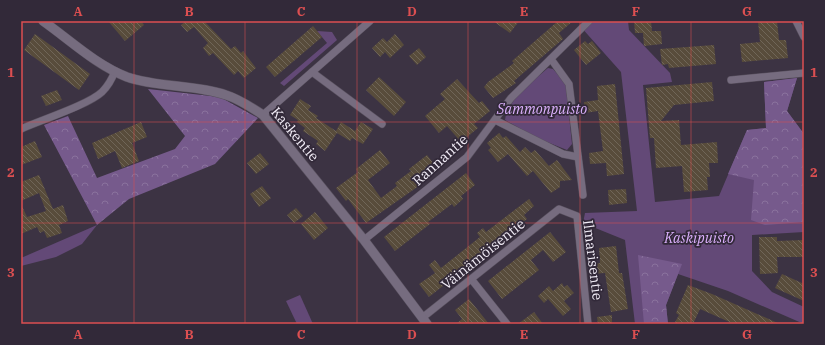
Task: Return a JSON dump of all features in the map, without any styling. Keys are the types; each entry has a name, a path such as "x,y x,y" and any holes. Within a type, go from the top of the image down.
{"street":[{"name":"Kaskentie","path":"44,21 101,64 115,71 144,82 198,88 226,95 247,104 263,115 364,240 425,321"},
{"path":"263,115 370,21"},
{"name":"Rannantie","path":"364,240 467,157 511,98 589,21"},
{"path":"796,21 804,37"},
{"path":"551,58 570,84 583,195"},
{"path":"21,129 90,101 102,92 115,71"},
{"path":"312,72 382,124"},
{"path":"731,80 804,73"},
{"path":"495,120 563,154 578,157"},
{"name":"Väinämöisentie","path":"425,321 472,280 559,209"},
{"name":"Ilmarisentie","path":"559,209 577,216 588,324"},
{"path":"472,280 506,324"}],"green space":[{"name":"Kaskipuisto","path":"584,21 628,21 629,30 670,73 672,82 643,85 655,202 719,196 747,130 766,128 764,82 797,78 787,111 804,134 804,232 752,235 752,271 772,292 804,307 804,324 728,291 678,274 666,305 668,324 635,324 625,240 583,223 585,213 637,211 621,72 580,26"},
{"path":"317,31 332,32 337,40 284,86 280,83 327,43"},
{"name":"Sammonpuisto","path":"548,68 553,69 564,81 566,87 572,144 567,150 537,138 505,120 510,105 528,85"},
{"path":"797,78 787,111 804,134 804,222 765,225 751,220 754,180 728,174 747,130 766,128 764,82"},
{"path":"148,89 220,97 258,118 215,164 129,199 97,225 44,125 68,116 97,178 175,149 185,136"},
{"path":"97,225 82,244 56,257 21,266 21,258"},
{"path":"638,255 682,264 666,305 668,324 644,324"},
{"path":"300,295 313,324 297,324 286,301"}],"building":[{"path":"108,21 141,21 144,25 125,41"},
{"path":"186,21 204,21 231,49 235,46 241,53 243,51 256,68 244,78 238,71 234,75 213,53 209,56 203,48 208,43 194,27 187,32 181,25"},
{"path":"493,21 519,21 510,33"},
{"path":"558,21 573,21 559,33 563,39 514,81 516,83 493,98 484,87 488,82 514,63 512,61"},
{"path":"634,21 651,21 652,31 661,31 662,44 644,46 643,33 635,33"},
{"path":"758,21 777,21 779,40 786,40 788,58 742,62 740,44 760,42"},
{"path":"313,26 322,37 275,77 266,67"},
{"path":"35,34 90,74 79,90 24,50"},
{"path":"395,34 404,45 390,58 385,52 380,57 372,48 383,38 387,42"},
{"path":"585,41 588,44 592,41 601,53 586,65 574,50"},
{"path":"714,45 716,64 669,68 668,64 662,65 660,49"},
{"path":"419,48 426,57 417,65 409,56"},
{"path":"379,77 406,102 394,116 366,90"},
{"path":"457,79 479,103 482,101 490,111 474,124 478,128 461,142 447,126 439,133 425,116 445,99 440,94"},
{"path":"712,82 714,101 674,105 661,121 679,120 681,145 717,142 718,163 709,163 710,177 707,177 708,190 684,192 682,166 656,168 654,138 650,138 646,88"},
{"path":"615,84 624,174 607,176 606,163 590,164 589,153 603,151 598,111 585,113 584,102 598,100 597,86"},
{"path":"57,90 62,100 46,106 41,96"},
{"path":"300,99 311,106 308,110 318,116 316,118 336,131 341,122 355,131 361,122 373,129 363,144 352,138 350,141 337,133 325,151 316,144 318,141 303,131 305,128 297,122 298,120 290,115"},
{"path":"141,122 147,137 132,143 139,161 122,168 115,151 98,159 92,143"},
{"path":"499,133 503,138 506,136 520,152 525,147 531,153 535,150 549,166 557,160 572,180 560,181 560,187 551,193 533,171 527,176 508,154 498,162 488,150 491,148 487,143"},
{"path":"35,141 42,157 21,165 21,147"},
{"path":"380,150 390,163 368,180 381,198 397,186 395,183 411,171 409,169 427,155 437,168 421,180 423,183 366,223 348,199 346,201 336,188 358,172 356,169"},
{"path":"260,153 269,164 256,174 247,163"},
{"path":"466,173 475,185 461,196 463,199 454,207 452,204 428,222 430,224 395,251 384,237"},
{"path":"39,175 53,209 63,205 68,221 59,225 62,233 47,238 44,231 40,233 37,227 21,234 21,204 27,217 46,211 39,193 21,201 21,182"},
{"path":"262,186 271,198 259,207 250,194"},
{"path":"626,189 627,203 609,205 608,190"},
{"path":"529,199 534,206 524,215 527,219 429,297 419,284 435,273 429,265 435,260 441,268 480,237 477,233 483,228 486,232"},
{"path":"296,208 303,216 294,223 287,215"},
{"path":"315,212 328,228 314,240 301,224"},
{"path":"550,232 566,252 553,262 543,250 531,260 539,270 502,299 488,281"},
{"path":"759,237 777,237 777,241 804,240 804,257 777,257 778,273 760,274"},
{"path":"616,246 619,273 622,273 628,309 611,312 605,273 592,274 591,264 600,263 599,248"},
{"path":"782,274 804,284 804,301 775,288"},
{"path":"562,283 564,287 567,285 574,293 564,301 571,309 563,316 548,299 544,303 538,296 549,286 553,291"},
{"path":"688,285 780,324 734,324 700,309 693,324 674,324 679,315 676,313"},
{"path":"469,299 489,324 456,324 462,319 455,310"},
{"path":"534,312 543,324 518,324"},
{"path":"612,315 612,324 598,324 597,317"}]}
